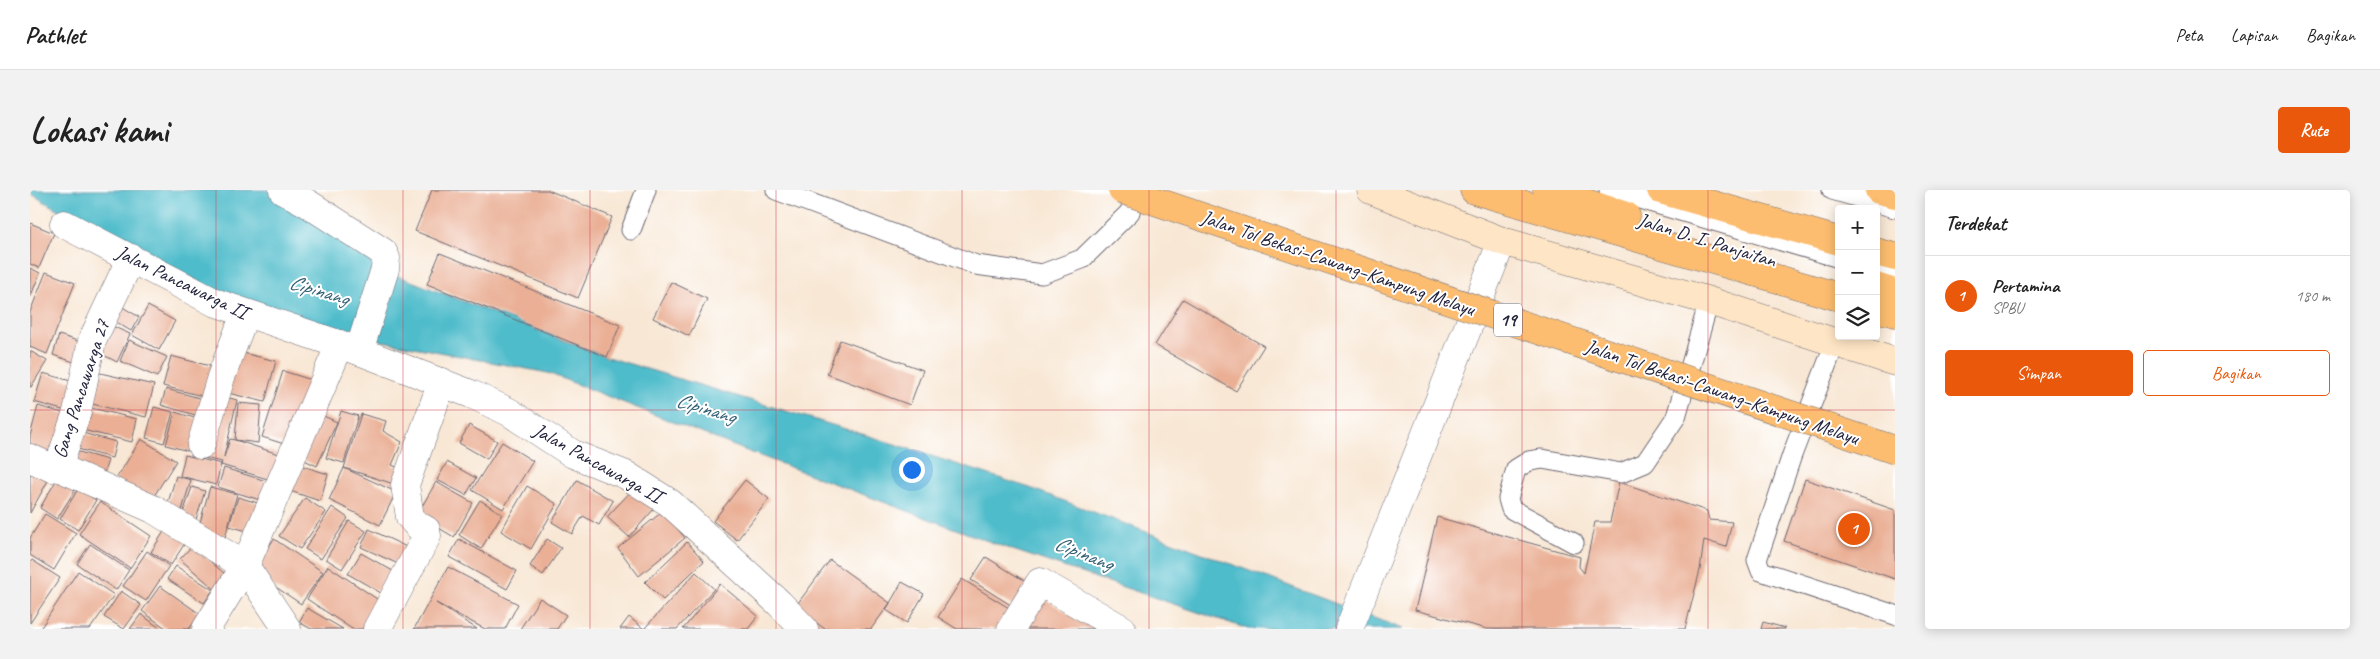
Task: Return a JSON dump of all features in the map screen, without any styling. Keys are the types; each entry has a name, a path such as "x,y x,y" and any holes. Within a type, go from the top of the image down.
{"highway":[{"name":"Jalan Tol Bekasi–Cawang–Kampung Melayu","path":"1122,190 1895,450"},
{"path":"1474,190 1835,296"},
{"name":"Jalan D. I. Panjaitan","path":"1547,190 1721,246 1835,276"},
{"path":"1661,190 1835,240"},
{"path":"1879,190 1895,194"},
{"path":"1880,253 1895,257"},
{"path":"1880,288 1895,292"},
{"path":"1880,309 1895,313"}],"street":[{"path":"206,629 245,566 355,344 386,269 386,258 383,252 283,190"},
{"path":"1371,190 1502,241 1709,301 1895,362"},
{"name":"Jalan Pancawarga II","path":"64,224 214,302 245,314 355,344 509,412 573,454 626,475 670,503 779,603 804,629"},
{"path":"1349,629 1502,241"},
{"name":"Gang Pancawarga 27","path":"30,458 52,468 58,467 77,412 92,342 131,258"},
{"path":"201,445 220,377 245,314"},
{"path":"377,629 427,536 426,530 416,525 410,517 405,485 442,382"},
{"path":"58,467 153,509 245,566 287,629"},
{"path":"1011,629 1040,582 1122,629"}],"lane":[{"path":"631,230 646,190"},
{"path":"776,190 976,265 1042,274 1082,259 1130,212 1135,190"},
{"path":"1609,190 1835,257"},
{"path":"1832,190 1895,208"},
{"path":"1880,270 1895,274"},
{"path":"1574,543 1511,509 1508,499 1516,469 1529,461 1542,458 1621,473 1645,463 1676,417 1709,301"},
{"path":"1835,343 1792,455 1757,560 1761,571 1895,614"}],"water":[{"name":"Cipinang","path":"30,190 267,190 304,209 382,258 359,344 240,302 67,215 30,193"},
{"name":"Cipinang","path":"388,272 607,357 882,440 1030,488 1403,629 1248,629 1004,547 747,451 548,373 367,338"}],"building":[{"path":"432,190 548,190 612,217 578,298 415,231"},
{"path":"30,223 54,233 39,268 30,264"},
{"path":"440,253 620,325 607,357 427,284"},
{"path":"30,268 40,273 30,298"},
{"path":"46,272 75,283 47,354 30,347 30,312"},
{"path":"671,282 707,299 689,336 653,318"},
{"path":"1183,299 1264,346 1236,391 1155,345"},
{"path":"116,303 139,317 131,331 107,317"},
{"path":"148,306 175,321 159,350 132,335"},
{"path":"105,323 130,334 117,362 92,349"},
{"path":"59,335 90,345 83,365 53,355"},
{"path":"129,340 167,357 157,377 120,361"},
{"path":"840,340 923,370 910,405 827,374"},
{"path":"30,351 47,361 31,387 30,387"},
{"path":"239,352 276,361 265,402 228,393"},
{"path":"171,356 218,368 210,398 163,386"},
{"path":"91,371 154,385 146,417 84,402"},
{"path":"283,371 315,381 294,447 262,437"},
{"path":"43,373 81,384 73,413 34,402"},
{"path":"166,389 207,400 202,417 161,405"},
{"path":"219,395 237,400 224,457 230,439 288,457 281,483 221,465 222,462 204,458"},
{"path":"238,403 261,405 258,443 235,440"},
{"path":"38,406 70,415 57,461 30,454 30,436"},
{"path":"87,407 137,419 132,442 82,430"},
{"path":"154,407 173,412 164,443 146,438"},
{"path":"341,411 358,416 344,463 326,458"},
{"path":"175,412 204,421 195,453 166,445"},
{"path":"319,414 337,422 317,466 298,457"},
{"path":"361,414 386,421 383,431 402,442 392,465 405,471 397,485 344,468"},
{"path":"469,425 497,441 487,459 459,443"},
{"path":"79,432 116,442 112,458 74,448"},
{"path":"141,439 176,461 149,504 114,482"},
{"path":"502,442 533,461 503,509 472,490"},
{"path":"72,450 108,460 102,479 67,469"},
{"path":"185,455 221,464 216,485 180,476"},
{"path":"447,462 476,478 466,495 437,480"},
{"path":"296,464 328,474 320,501 287,490"},
{"path":"224,468 276,484 270,503 218,487"},
{"path":"344,468 396,492 380,525 329,500"},
{"path":"30,469 49,479 30,513"},
{"path":"176,476 191,480 179,520 164,516"},
{"path":"57,479 75,490 57,519 40,508"},
{"path":"1805,479 1895,510 1895,579 1784,541"},
{"path":"577,480 613,501 599,525 583,516 572,534 552,522"},
{"path":"745,480 769,499 737,540 713,521"},
{"path":"436,482 473,503 454,537 417,515"},
{"path":"1619,482 1707,511 1709,520 1732,522 1726,547 1704,540 1700,570 1685,629 1487,629 1415,610 1437,517 1580,557 1579,567 1584,573 1595,522 1610,522"},
{"path":"527,486 557,504 531,549 501,531"},
{"path":"192,487 205,491 193,529 179,525"},
{"path":"210,487 237,494 224,541 197,533"},
{"path":"78,489 96,500 78,530 60,519"},
{"path":"633,489 654,509 629,537 607,517"},
{"path":"238,497 268,506 258,534 229,526"},
{"path":"305,498 326,512 300,549 279,536"},
{"path":"480,500 502,514 481,549 459,535"},
{"path":"100,502 151,536 130,568 79,534"},
{"path":"332,507 348,518 321,559 305,549"},
{"path":"663,511 685,538 639,576 618,548"},
{"path":"45,514 76,533 54,570 30,555 30,538"},
{"path":"349,521 366,531 342,569 326,559"},
{"path":"170,522 190,535 171,565 151,552"},
{"path":"369,529 415,551 407,568 361,547"},
{"path":"274,539 323,572 301,604 252,571"},
{"path":"459,539 517,571 507,589 449,557"},
{"path":"547,539 561,548 543,575 530,566"},
{"path":"687,542 704,561 663,600 645,582"},
{"path":"90,544 129,570 116,590 77,564"},
{"path":"192,546 231,579 219,593 180,559"},
{"path":"147,551 169,566 146,601 123,586"},
{"path":"361,553 400,575 388,597 348,574"},
{"path":"986,557 1031,585 1017,609 971,580"},
{"path":"32,560 60,578 30,623 30,563"},
{"path":"830,560 890,603 871,629 825,629 795,607"},
{"path":"176,566 213,590 204,603 167,579"},
{"path":"328,566 383,603 366,629 352,629 307,599"},
{"path":"448,567 518,604 505,629 485,629 436,603 477,629 414,629"},
{"path":"78,571 114,595 90,629 40,629"},
{"path":"696,572 714,589 677,629 644,629"},
{"path":"962,579 1017,613 1007,629 957,629 938,617"},
{"path":"902,582 924,594 907,623 886,610"},
{"path":"720,584 758,616 748,629 683,629"},
{"path":"160,586 200,614 189,629 167,629 142,611"},
{"path":"121,591 141,605 124,629 104,617"},
{"path":"1040,596 1094,629 1022,629"},
{"path":"540,598 566,615 557,629 520,629"},
{"path":"307,608 343,629 311,629 299,622"},
{"path":"141,614 161,629 130,629"},
{"path":"629,617 644,629 620,629"},
{"path":"1763,622 1785,628 1785,629 1761,629"}],"place":[{"name":"Pertamina","path":"1854,529"}]}
